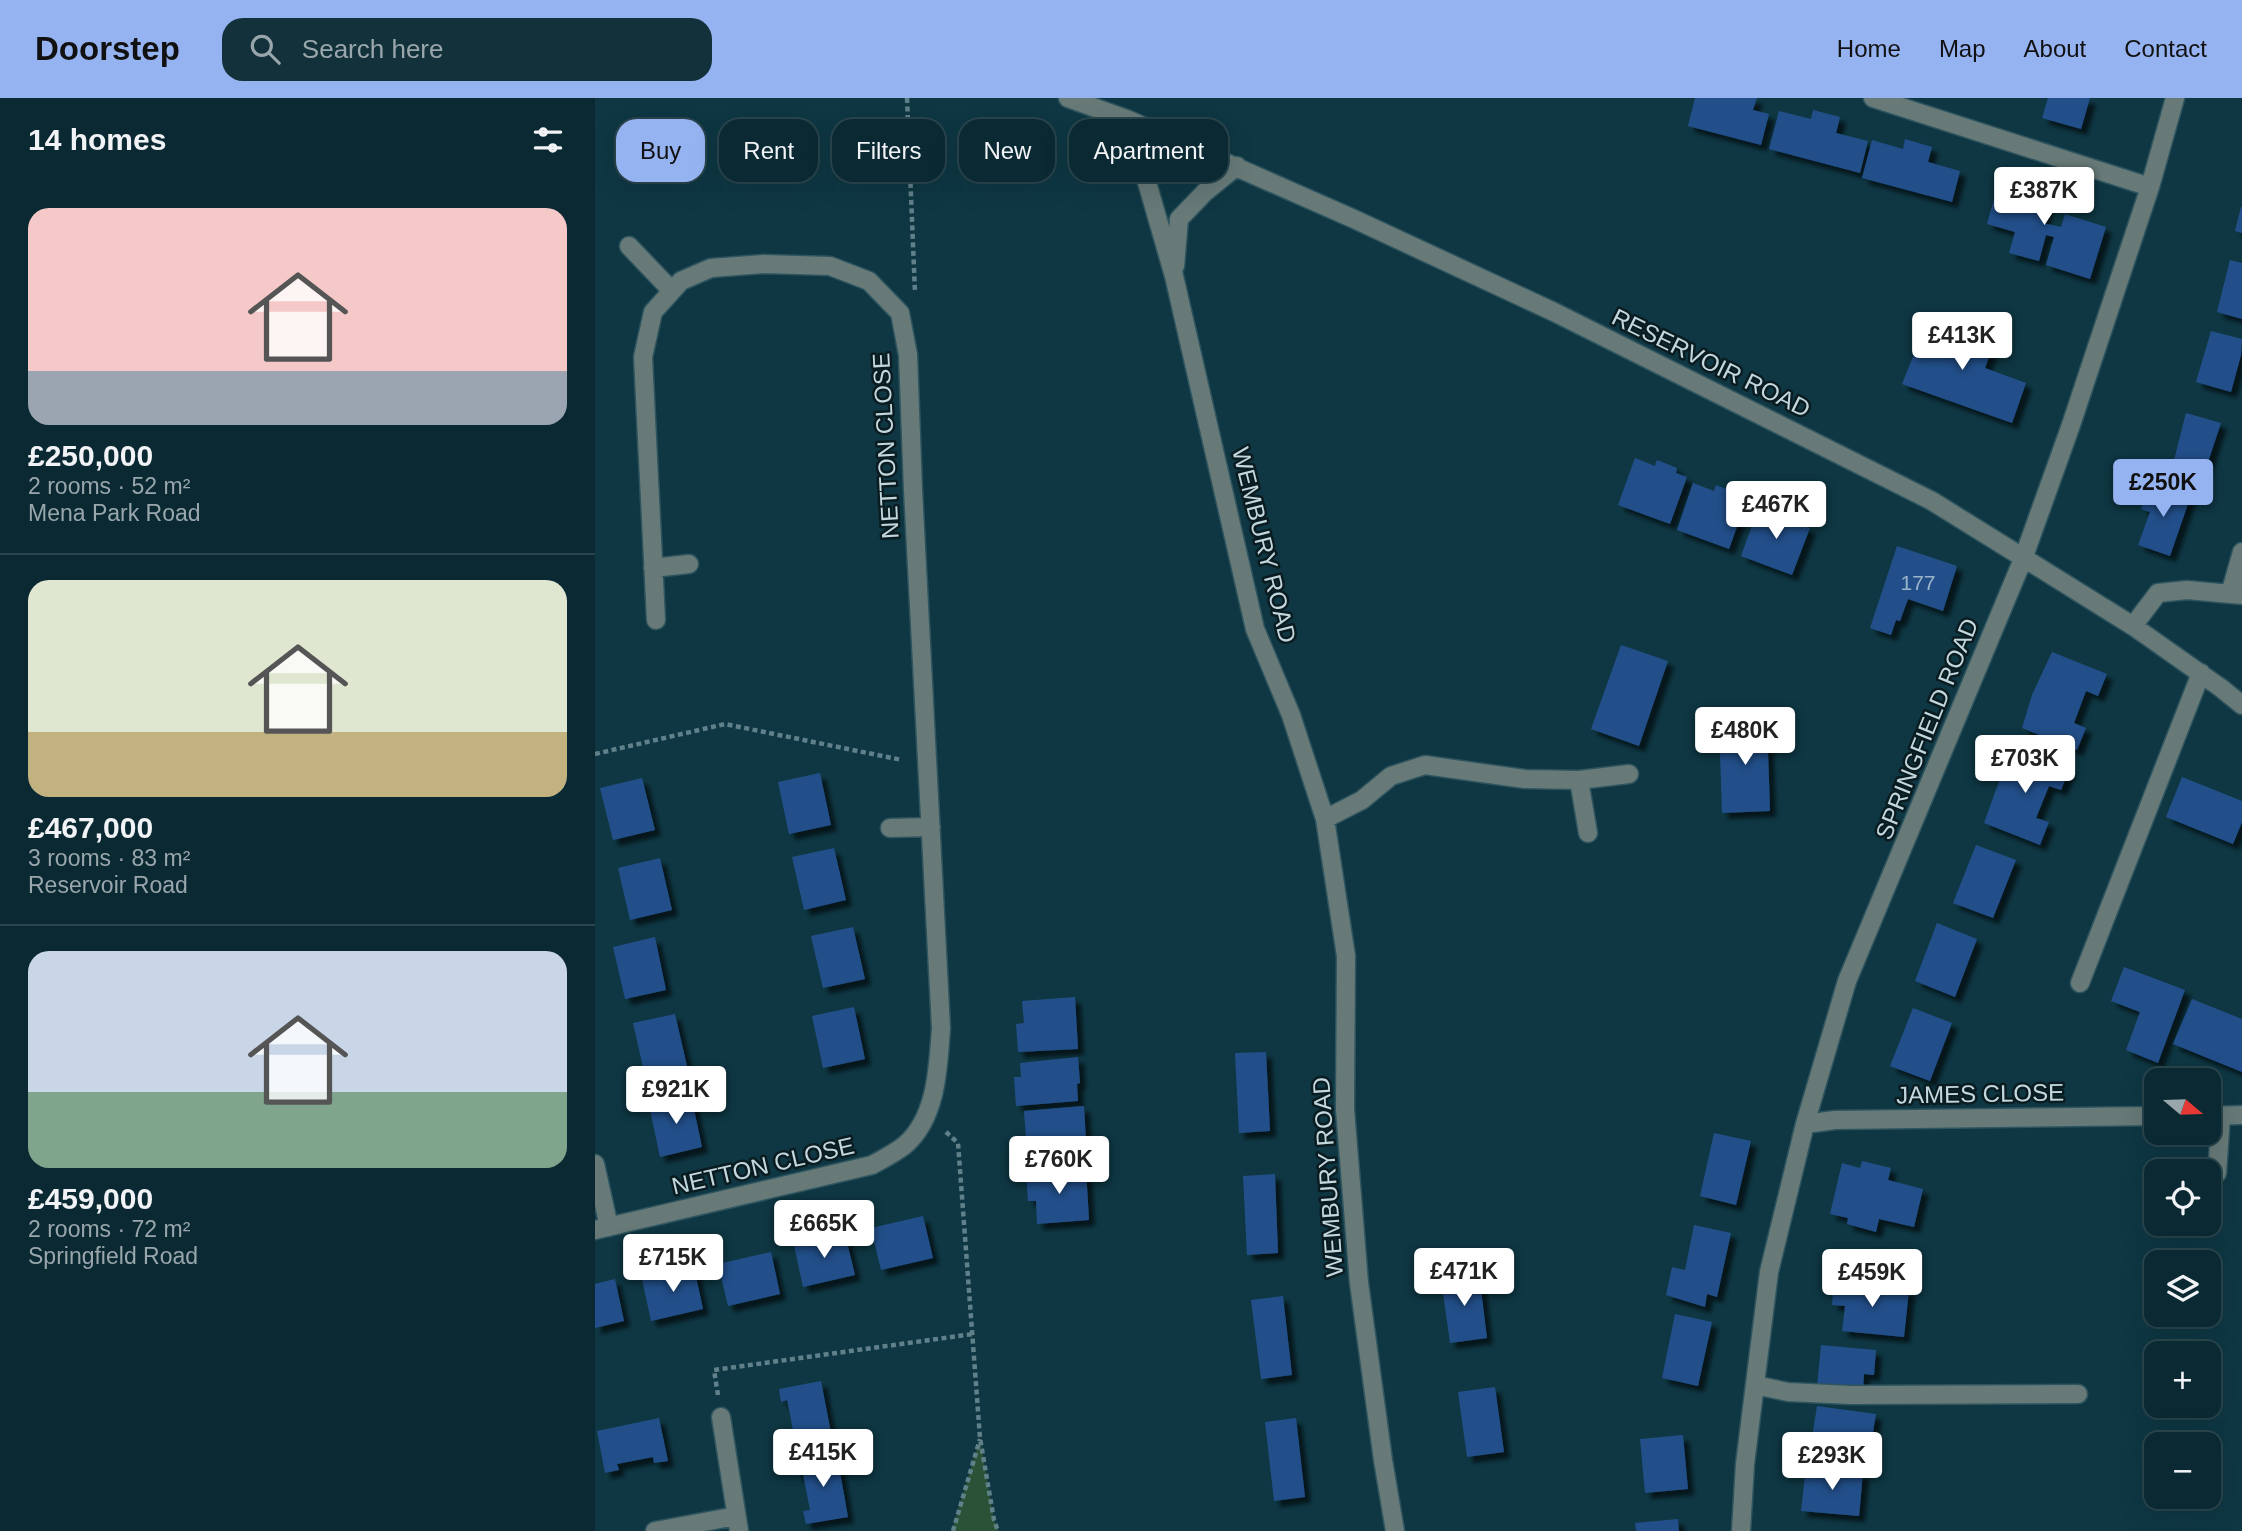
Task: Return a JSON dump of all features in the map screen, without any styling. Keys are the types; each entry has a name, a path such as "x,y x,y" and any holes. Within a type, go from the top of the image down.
{"street":[{"path":"1067,98 1126,119"},
{"path":"1873,98 2150,187"},
{"name":"SPRINGFIELD ROAD","path":"1755,1385 1769,1272 1805,1124 1847,981 2023,559 2071,425 2150,187 2175,98"},
{"name":"RESERVOIR ROAD","path":"1228,162 1554,312 1932,501 2133,626 2242,705"},
{"name":"WEMBURY ROAD","path":"1174,276 1179,219 1205,192 1237,166"},
{"name":"WEMBURY ROAD","path":"1147,182 1174,276 1255,629 1291,715 1325,819 1346,956 1345,1109 1359,1283 1395,1531"},
{"path":"629,246 672,291"},
{"path":"656,620 643,357 653,312 681,281 711,268 764,264 830,266 869,281 900,313"},
{"name":"NETTON CLOSE","path":"602,1228 872,1165 906,1144 926,1116 938,1076 941,1028 908,355 900,313"},
{"path":"2133,626 2158,593 2187,590 2236,594 2242,551"},
{"path":"653,568 689,564"},
{"path":"2080,983 2200,673"},
{"path":"1325,819 1362,800 1391,776 1425,765 1525,779 1579,780 1629,774"},
{"path":"1579,780 1588,833"},
{"path":"890,828 931,827"},
{"path":"2221,1116 2242,1115"},
{"name":"JAMES CLOSE","path":"1805,1124 1835,1120 2144,1116"},
{"path":"595,1164 602,1228"},
{"path":"1741,1531 1745,1464 1755,1385 1787,1392 1851,1395 2078,1394"},
{"path":"655,1531 737,1523 721,1417"}],"path":[{"path":"900,313 915,296 907,98"},
{"path":"595,754 725,724 927,765"},
{"path":"926,1116 958,1143 980,1438 998,1531"},
{"path":"721,1417 714,1370 972,1334"},
{"path":"953,1531 980,1438"}],"green space":[{"path":"980,1438 994,1520 999,1531 954,1531 953,1527"}],"building":[{"path":"1695,98 1757,98 1753,110 1769,114 1761,145 1688,126"},
{"path":"2048,98 2090,98 2081,129 2042,118"},
{"path":"1813,110 1840,117 1836,133 1868,141 1860,173 1769,149 1779,111 1811,119"},
{"path":"1905,139 1932,147 1928,162 1960,171 1952,202 1862,178 1872,140 1903,149"},
{"path":"2002,171 2046,183 2041,201 2048,203 2043,223 2061,227 2065,214 2106,227 2090,279 2046,265 2054,237 2046,235 2039,261 2009,253 2015,232 1987,224"},
{"path":"2242,207 2242,233 2235,231"},
{"path":"2230,260 2242,263 2242,319 2217,312"},
{"path":"1929,317 1995,341 1985,368 2026,383 2012,423 1902,384"},
{"path":"2211,331 2242,339 2241,355 2231,392 2196,382"},
{"path":"2186,413 2221,423 2204,474 2173,464"},
{"path":"1635,458 1655,466 1657,460 1677,468 1676,473 1687,477 1670,524 1618,505"},
{"path":"1693,483 1714,491 1716,485 1736,493 1735,498 1746,502 1729,549 1677,530"},
{"path":"2150,484 2190,498 2170,556 2138,545 2150,512 2141,509"},
{"path":"1758,509 1778,517 1780,511 1800,519 1798,524 1810,528 1792,575 1741,556"},
{"path":"1897,546 1957,566 1943,611 1908,599 1900,621 1896,620 1891,635 1870,628"},
{"path":"1621,645 1668,661 1639,746 1591,729"},
{"path":"2052,652 2107,674 2098,696 2086,691 2074,723 2086,728 2077,750 2022,728 2032,695"},
{"path":"1767,720 1770,811 1722,813 1719,722"},
{"path":"2015,746 2070,768 2061,790 2049,786 2036,818 2049,822 2040,845 1984,823 2005,765"},
{"path":"820,773 831,825 789,834 778,782"},
{"path":"2182,777 2242,801 2242,822 2233,844 2166,817"},
{"path":"642,778 655,830 613,840 600,788"},
{"path":"1976,845 2016,860 1993,918 1953,903"},
{"path":"834,848 846,900 804,910 792,857"},
{"path":"660,858 672,910 630,920 618,868"},
{"path":"1937,923 1977,939 1955,997 1915,981"},
{"path":"853,927 865,979 823,988 811,936"},
{"path":"655,937 666,990 625,999 613,947"},
{"path":"2124,967 2185,990 2158,1063 2126,1050 2140,1012 2111,1001"},
{"path":"1075,997 1078,1049 1018,1052 1016,1024 1024,1023 1022,1001"},
{"path":"2192,999 2242,1019 2242,1072 2173,1044"},
{"path":"854,1007 865,1059 823,1068 812,1016"},
{"path":"1913,1008 1952,1023 1930,1081 1890,1066"},
{"path":"675,1014 687,1066 645,1076 633,1023"},
{"path":"1266,1052 1270,1131 1239,1133 1235,1053"},
{"path":"1078,1057 1078,1101 1016,1106 1014,1077 1021,1077 1020,1063"},
{"path":"691,1095 702,1147 660,1157 649,1105"},
{"path":"1084,1106 1087,1158 1034,1161 1033,1139 1026,1139 1024,1111"},
{"path":"1714,1133 1751,1141 1736,1205 1700,1196"},
{"path":"1862,1161 1891,1168 1888,1180 1923,1189 1914,1227 1879,1219 1876,1232 1847,1224 1848,1218 1830,1214 1842,1163 1860,1168"},
{"path":"1086,1169 1089,1220 1037,1224 1036,1201 1028,1201 1026,1173"},
{"path":"1275,1174 1278,1253 1247,1255 1243,1176"},
{"path":"923,1216 933,1258 881,1270 871,1228"},
{"path":"1694,1225 1731,1233 1717,1297 1707,1294 1705,1307 1666,1295 1672,1267 1685,1270"},
{"path":"845,1234 855,1275 803,1287 794,1245"},
{"path":"771,1252 780,1294 728,1306 718,1264"},
{"path":"694,1267 703,1309 651,1321 642,1279"},
{"path":"1479,1273 1487,1338 1450,1343 1441,1278"},
{"path":"615,1279 624,1321 595,1328 595,1284"},
{"path":"1834,1282 1909,1290 1904,1337 1842,1331 1845,1306 1832,1305"},
{"path":"1283,1296 1292,1375 1261,1379 1251,1300"},
{"path":"1675,1314 1712,1322 1698,1386 1662,1378"},
{"path":"1821,1345 1876,1350 1874,1375 1864,1374 1863,1391 1817,1387"},
{"path":"821,1381 833,1443 790,1451 788,1437 794,1437 791,1419 787,1400 781,1402 779,1389"},
{"path":"1495,1387 1504,1452 1467,1457 1458,1392"},
{"path":"1817,1406 1876,1414 1871,1444 1857,1442 1855,1457 1810,1450"},
{"path":"659,1418 668,1461 654,1463 653,1457 617,1464 619,1470 605,1473 597,1431"},
{"path":"1296,1418 1305,1497 1274,1501 1265,1422"},
{"path":"1683,1435 1688,1489 1645,1493 1640,1439"},
{"path":"837,1455 848,1517 806,1524 803,1511 810,1510 803,1474 797,1476 794,1462"},
{"path":"1806,1467 1863,1473 1859,1516 1801,1511"},
{"path":"1678,1519 1679,1531 1636,1531 1635,1523"}]}
